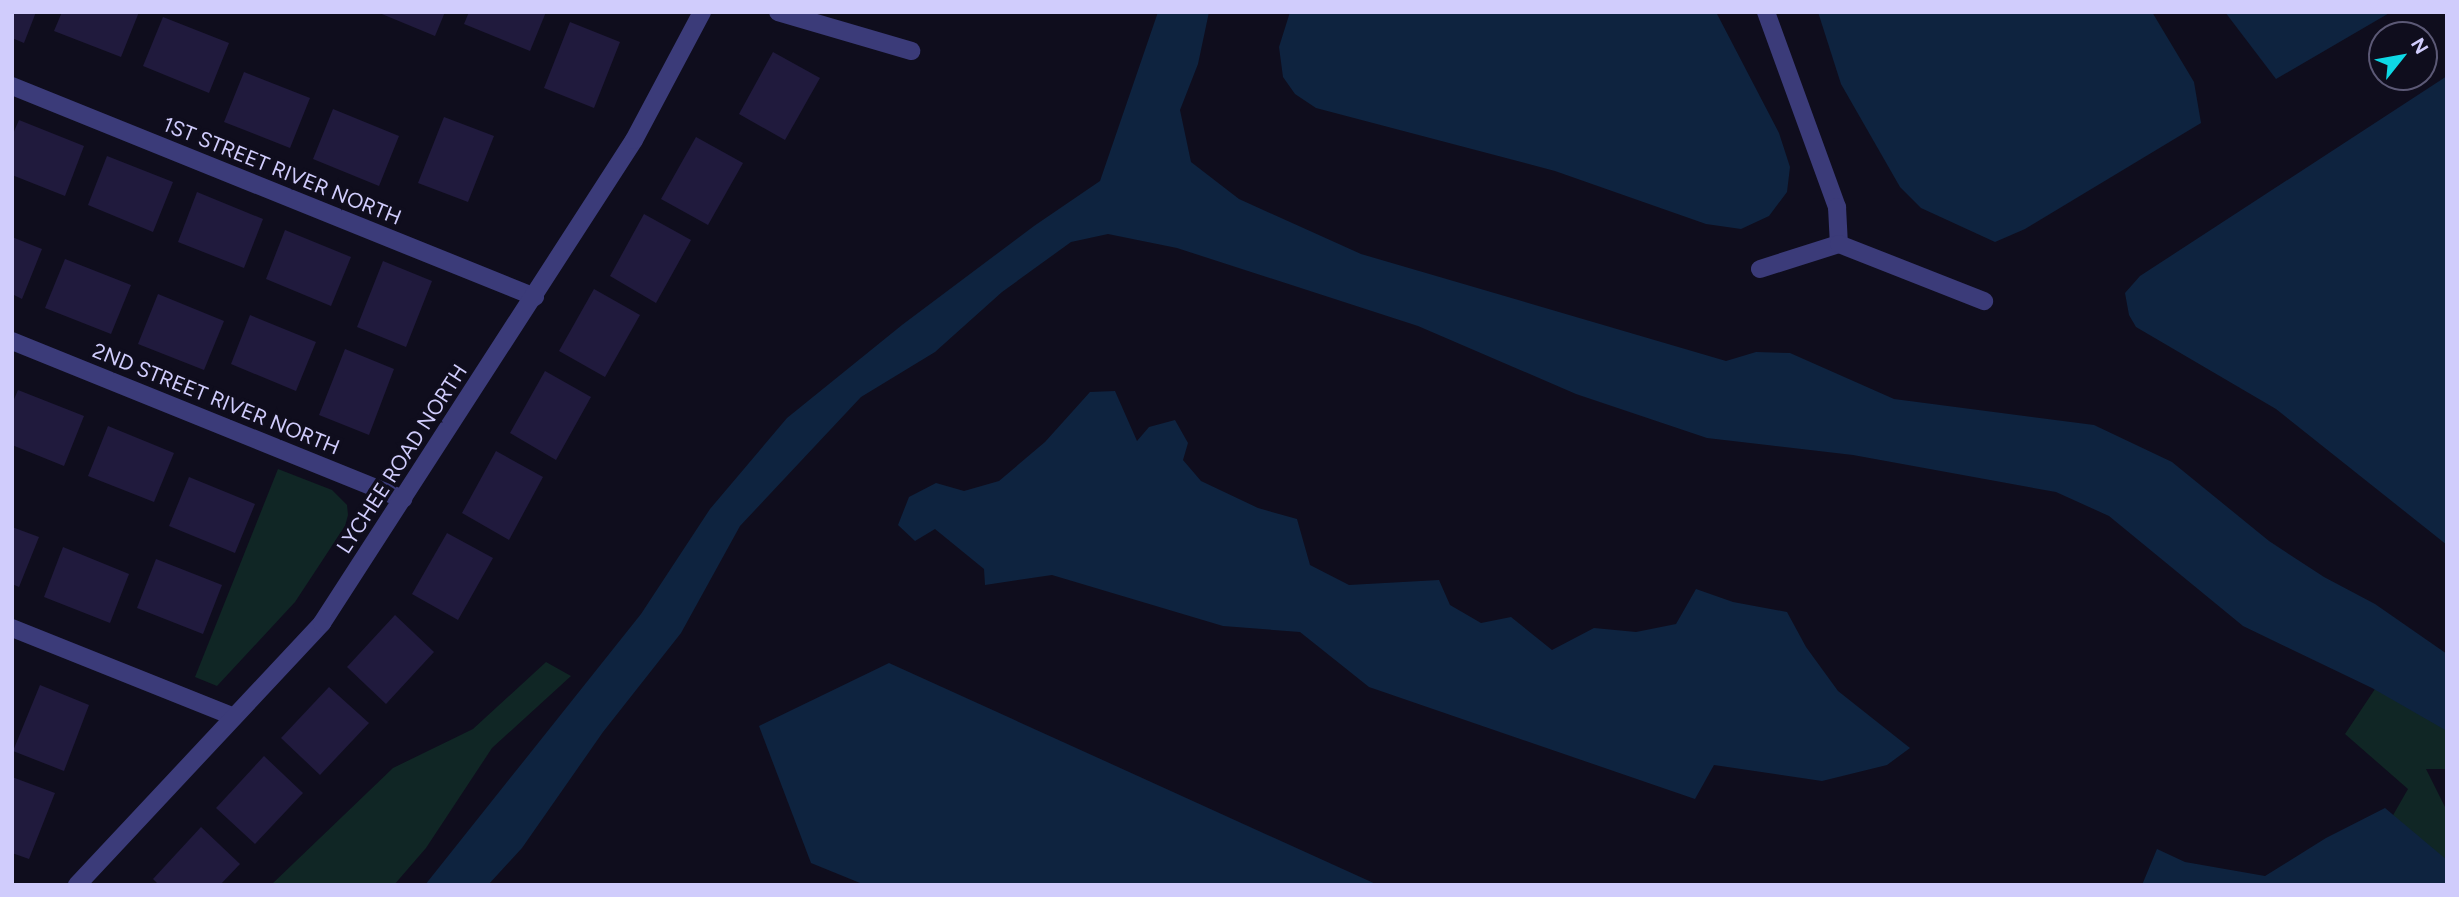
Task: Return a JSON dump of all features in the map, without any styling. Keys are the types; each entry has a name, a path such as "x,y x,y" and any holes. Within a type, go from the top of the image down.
{"street":[{"name":"LYCHEE ROAD NORTH","path":"77,885 322,623 634,140 702,12"},
{"path":"778,12 911,51"},
{"path":"1766,12 1838,207 1839,244"},
{"name":"1ST STREET RIVER NORTH","path":"12,86 535,297"},
{"path":"1760,269 1839,244 1984,301"},
{"name":"2ND STREET RIVER NORTH","path":"12,341 404,499"},
{"path":"12,628 234,717"}],"green space":[{"path":"278,469 332,490 347,505 345,526 295,602 217,686 195,677"},
{"path":"546,662 571,676 492,748 426,848 394,885 271,885 393,768 473,729"},
{"path":"2383,677 2447,701 2447,769 2426,769 2447,811 2447,885 2380,838 2408,789 2345,734"}],"water":[{"path":"1158,12 1209,12 1198,64 1180,110 1191,162 1239,199 1361,254 1726,361 1756,352 1790,353 1894,399 2094,425 2172,462 2269,541 2324,577 2375,604 2447,654 2447,731 2372,688 2243,626 2109,516 2056,492 1853,455 1707,438 1576,394 1418,326 1177,248 1108,234 1071,242 1002,292 935,352 861,397 740,526 681,633 603,732 522,848 488,885 425,885 641,614 710,509 787,418 902,325 1034,226 1100,181"},
{"path":"1290,12 1716,12 1779,133 1790,167 1787,192 1769,216 1741,229 1706,224 1555,171 1316,108 1295,94 1283,77 1279,47"},
{"path":"1818,12 2152,12 2194,82 2201,123 2025,229 1995,242 1921,208 1900,187 1841,84"},
{"path":"2225,12 2391,12 2376,21 2368,21 2368,25 2276,79"},
{"path":"2447,76 2447,545 2276,409 2136,327 2129,315 2125,293 2140,276 2424,91 2438,91 2438,82"},
{"path":"1115,391 1137,441 1149,427 1175,420 1188,443 1183,460 1201,481 1258,508 1297,519 1310,565 1349,585 1439,580 1450,605 1481,623 1511,617 1552,650 1594,628 1636,632 1676,624 1696,589 1733,602 1787,612 1806,647 1838,691 1910,748 1887,765 1822,781 1714,765 1695,799 1369,687 1300,632 1223,626 1052,575 985,585 984,569 935,529 915,541 898,525 909,497 936,483 964,491 999,481 1045,442 1090,392"},
{"path":"889,663 1378,885 865,885 811,863 759,726"},
{"path":"2385,808 2447,860 2447,885 2142,885 2157,849 2185,862 2265,876 2326,838"}],"building":[{"path":"12,12 36,12 24,43 12,38"},
{"path":"62,12 139,12 121,57 54,31"},
{"path":"377,12 445,12 435,36"},
{"path":"469,12 546,12 530,51 464,24"},
{"path":"163,17 229,43 209,93 143,66"},
{"path":"570,22 620,42 594,108 544,88"},
{"path":"773,52 820,78 785,140 739,114"},
{"path":"244,72 310,98 290,148 224,122"},
{"path":"333,109 399,136 379,186 313,159"},
{"path":"444,117 494,136 468,202 418,183"},
{"path":"19,120 84,146 65,196 12,175 12,136"},
{"path":"696,137 743,163 708,225 661,199"},
{"path":"107,156 173,182 153,232 88,205"},
{"path":"197,192 263,219 244,268 178,242"},
{"path":"644,214 691,240 656,303 610,276"},
{"path":"285,230 351,257 331,306 266,279"},
{"path":"12,237 42,249 22,299 12,294"},
{"path":"65,259 131,285 111,334 45,308"},
{"path":"383,261 432,281 406,347 357,327"},
{"path":"594,289 640,315 605,377 559,351"},
{"path":"158,294 224,321 204,370 138,344"},
{"path":"250,315 316,342 296,391 231,364"},
{"path":"345,349 394,369 369,435 319,415"},
{"path":"545,371 591,397 556,460 510,433"},
{"path":"18,390 84,416 64,466 12,445 12,404"},
{"path":"108,426 174,453 154,502 88,476"},
{"path":"496,451 543,477 509,540 462,513"},
{"path":"189,477 255,504 235,553 169,526"},
{"path":"12,527 39,537 19,587 12,584"},
{"path":"447,533 493,558 458,620 412,594"},
{"path":"63,547 129,574 110,623 44,597"},
{"path":"156,559 222,585 203,634 137,608"},
{"path":"395,615 434,652 386,704 347,667"},
{"path":"40,685 89,705 64,771 13,751"},
{"path":"329,687 369,723 320,775 281,738"},
{"path":"264,756 303,793 255,844 216,808"},
{"path":"12,777 55,793 29,859 12,853"},
{"path":"201,827 240,864 220,885 159,885 153,879"}]}
